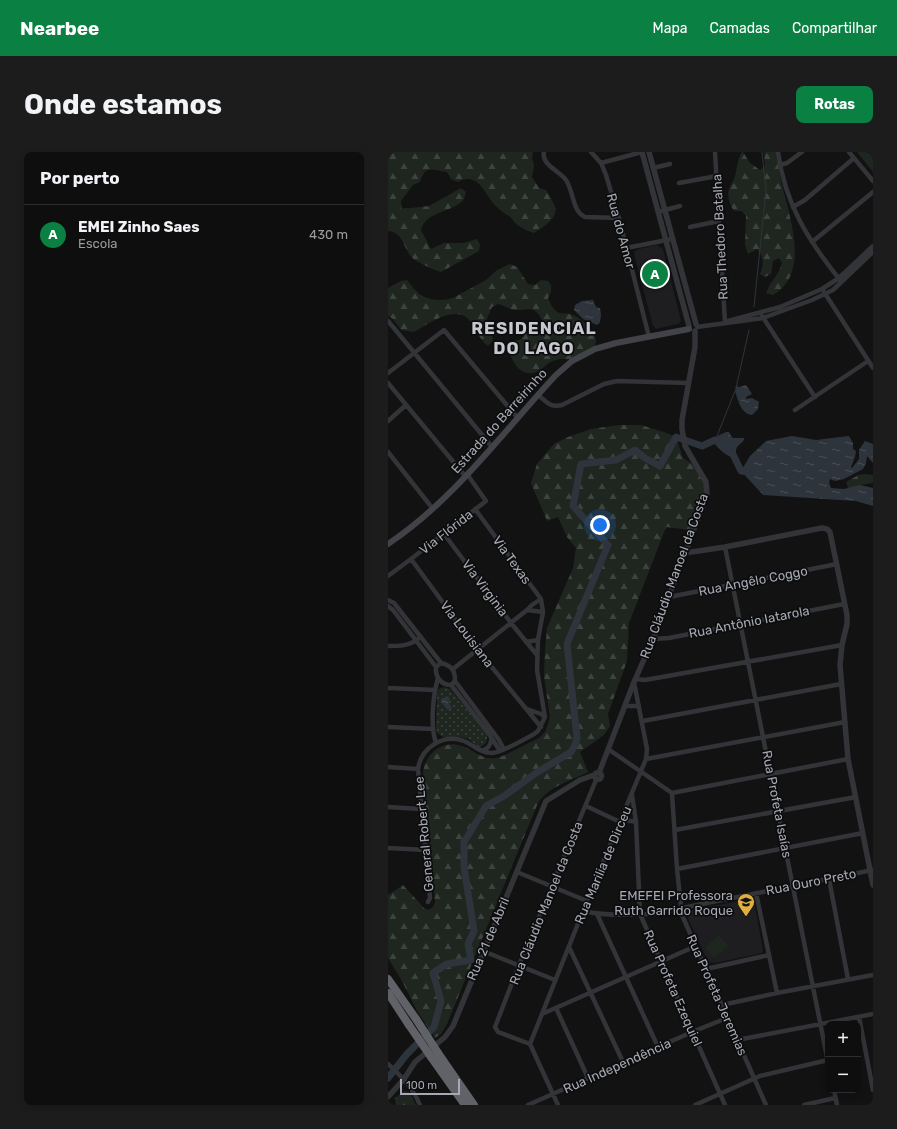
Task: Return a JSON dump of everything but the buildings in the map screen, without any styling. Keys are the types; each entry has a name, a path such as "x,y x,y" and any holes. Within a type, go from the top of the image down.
{"highway":[{"path":"388,979 412,1022"},
{"path":"388,993 412,1022 435,1055 474,1105"},
{"path":"435,1055 465,1105"}],"main road":[{"name":"Estrada do Barreirinho","path":"388,544 419,522 433,509 492,447 556,374 572,361 583,354 608,345 689,327"}],"street":[{"path":"544,152 544,158 547,163 565,179 571,189 577,212 586,217 618,218"},
{"name":"Rua do Amor","path":"591,152 601,163 606,175 649,337"},
{"path":"601,163 642,152 661,211 689,327 692,332 696,327 735,323 762,318 783,312 825,294 873,252"},
{"path":"649,152 661,211"},
{"name":"Rua Thedoro Batalha","path":"715,152 725,323"},
{"path":"778,152 780,166 793,207 801,226 840,280"},
{"path":"780,166 787,163 802,152"},
{"path":"849,152 873,181"},
{"path":"793,207 805,200 854,158"},
{"path":"653,168 670,164"},
{"path":"679,183 717,176"},
{"path":"812,242 873,192"},
{"path":"661,211 680,206"},
{"path":"690,227 719,221"},
{"path":"626,248 669,240"},
{"name":"Rua Cláudio Manoel da Costa","path":"530,1044 498,1032 495,1027 519,965 586,806 596,777 669,597 707,494 706,482 685,446 682,429 682,420 696,347 696,327 669,240"},
{"path":"725,323 734,319 780,307 840,280 873,246"},
{"path":"822,289 873,368"},
{"path":"760,313 814,397"},
{"path":"388,321 492,447"},
{"path":"388,373 444,330 447,331 518,417"},
{"path":"795,410 868,361"},
{"path":"538,395 550,404 556,406 562,405 604,384 617,381 689,383"},
{"path":"388,383 466,475"},
{"path":"388,421 406,405"},
{"path":"388,452 433,509"},
{"name":"Via Flórida","path":"388,576 486,501 466,475"},
{"name":"Via Texas","path":"475,510 541,599 543,612"},
{"path":"685,553 726,547 822,528 827,529 830,532 847,614 847,624 842,644 840,665 848,759 872,870 873,885"},
{"name":"Via Virginia","path":"444,534 510,623 537,655"},
{"name":"Rua Profeta Isaías","path":"726,547 827,1057"},
{"name":"Via Louisiana","path":"411,559 477,649 541,727"},
{"name":"Rua Angêlo Coggo","path":"669,597 837,564"},
{"path":"453,669 527,610 532,604 541,599"},
{"path":"389,600 394,603 436,667 438,678 442,683"},
{"name":"Rua Antônio Iatarola","path":"652,639 669,638 844,604"},
{"path":"388,606 441,663 453,669 455,673 453,683 502,750"},
{"path":"438,678 435,690 433,729 436,743 445,739 457,739 482,751 490,753 502,750 534,734 541,727 545,717 537,670 538,640 543,612 527,610"},
{"path":"388,646 404,646 411,644 418,639"},
{"path":"526,642 538,640"},
{"path":"635,680 645,680 842,644"},
{"path":"436,667 441,663"},
{"name":"Rua Marilia de Dirceu","path":"632,795 646,759 647,749 635,680"},
{"path":"388,688 435,690 442,683 453,683"},
{"path":"453,683 496,736 502,750"},
{"path":"643,721 841,684"},
{"path":"625,706 639,706"},
{"name":"Via Louisiana","path":"524,707 545,717"},
{"path":"646,759 845,722"},
{"path":"388,727 433,729"},
{"path":"482,751 488,748 491,742 489,734"},
{"name":"General Robert Lee","path":"428,902 430,898 418,769 421,757 427,749 436,743"},
{"path":"608,749 642,770 672,793 848,759"},
{"path":"388,767 418,769"},
{"name":"Rua 21 de Abril","path":"388,1097 415,1062 449,1032 546,801 580,780 596,777"},
{"name":"Rua Profeta Jeremias","path":"672,793 677,869 684,918 766,1105"},
{"name":"Rua Profeta Ezequiel","path":"632,795 631,804 636,822 640,914 725,1105"},
{"path":"675,830 856,797"},
{"name":"Rua Marilia de Dirceu","path":"530,1044 620,822 631,804"},
{"path":"586,806 620,822 626,820 636,822"},
{"path":"388,807 421,809"},
{"path":"677,869 863,833"},
{"path":"388,848 425,850"},
{"name":"Rua Ouro Preto","path":"583,911 597,914 669,912 682,908 872,870"},
{"path":"517,872 587,901"},
{"path":"829,879 848,979"},
{"path":"756,893 777,993"},
{"path":"597,914 658,1047"},
{"path":"542,1014 696,946"},
{"path":"569,947 623,1062"},
{"path":"483,951 555,980"},
{"path":"706,969 769,955"},
{"path":"722,1005 873,975"},
{"path":"556,1008 588,1078"},
{"path":"737,1040 873,1014"},
{"path":"859,1017 873,1090"},
{"name":"Rua Independência","path":"528,1105 623,1062 727,1018"},
{"path":"530,1044 558,1105"},
{"path":"695,1105 760,1076 825,1062"},
{"path":"388,1064 402,1077 420,1105"},
{"path":"835,1093 837,1105"},
{"path":"804,1105 836,1098"}],"shaded area":[{"path":"657,245 663,249 681,321 678,324 656,329 653,326 634,254 635,251 639,249"},
{"name":"EMEFEI Professora Ruth Garrido Roque","path":"751,899 754,901 763,950 762,953 715,963 708,962 686,914 687,912 689,910"}],"green space":[{"path":"388,152 533,152 532,158 534,164 532,177 539,188 546,190 550,196 555,207 555,215 534,233 531,232 515,223 510,217 500,210 477,182 466,179 458,182 451,179 447,172 427,170 422,176 420,182 413,185 401,201 402,209 429,206 461,188 466,192 464,199 455,207 429,219 424,223 421,230 431,249 444,243 464,243 477,239 480,245 479,251 441,272 435,270 415,260 408,252 398,235 394,232 388,231"},
{"path":"742,152 750,163 760,170 765,166 764,152 777,152 779,173 794,240 795,256 792,272 785,285 773,295 766,293 782,263 779,258 773,261 771,274 765,277 760,274 763,264 761,255 757,249 748,254 745,245 746,215 741,211 734,211 729,199 728,193"},
{"path":"857,152 873,152 873,172"},
{"path":"510,264 517,267 528,284 535,285 541,280 548,281 551,285 551,292 548,298 553,308 560,313 573,315 589,327 595,336 596,341 595,345 588,352 571,359 560,359 554,361 534,373 524,372 516,365 509,349 512,343 524,337 526,330 541,326 542,320 539,315 530,309 514,310 498,304 492,307 486,321 490,328 493,340 488,346 482,340 470,321 464,316 450,314 434,320 414,332 401,330 393,319 388,316 388,288 401,281 407,280 417,292 425,297 445,300 453,298 486,280 497,270"},
{"path":"619,425 641,425 676,437 683,458 695,466 704,483 704,496 690,530 666,527 629,623 627,661 608,714 610,726 604,735 580,752 588,772 554,788 538,803 447,1024 441,1034 435,1038 417,1011 402,981 388,958 388,895 403,885 425,909 432,908 435,902 423,773 424,766 431,754 441,746 455,744 467,748 486,758 496,758 535,740 545,732 550,718 544,676 547,628 573,568 576,548 567,537 558,517 547,521 531,483 537,464 554,444 568,437 591,429"},
{"path":"858,475 873,475 873,483 848,488 846,482"},
{"path":"444,687 450,689 487,734 487,741 483,746 479,747 468,739 461,737 443,737 437,733 437,694 439,689"},
{"path":"719,935 728,946 714,958 705,947"},
{"path":"404,1091 409,1092 416,1105 396,1105 395,1098"}],"water":[{"path":"593,300 596,307 600,308 600,322 597,325 583,319 574,310 575,305 582,301"},
{"path":"746,385 752,394 746,397 746,399 752,398 759,402 758,409 752,415 745,412 735,391 736,386 740,387"},
{"path":"729,432 733,438 744,438 744,440 737,447 734,456 731,457 712,441 713,438"},
{"path":"792,436 816,440 849,436 853,443 853,449 856,451 851,467 852,468 859,459 859,450 865,441 873,444 873,463 867,456 863,469 844,479 835,481 830,479 829,483 831,488 844,489 860,485 873,488 873,506 856,501 763,495 741,471 750,456 766,441"},
{"path":"448,696 450,700 448,702 452,708 448,710 441,702 441,699"}],"waterway":[{"path":"754,307 766,190 762,152"},
{"path":"736,388 749,330"},
{"path":"717,436 735,391"},
{"path":"388,1078 407,1054 434,1027 441,1001 433,973 447,964 471,960 468,944 474,931 464,867 464,842 486,806 504,796 536,773 571,752 575,745 577,738 567,644 608,545 573,506 581,464 616,460 635,450 645,458 660,466 676,437 702,446 715,440 721,442"},
{"path":"730,448 741,471 750,472"}],"place":[{"name":"EMEI Zinho Saes","path":"655,274"},
{"name":"EMEFEI Professora Ruth Garrido Roque","path":"746,917"}],"district":[{"name":"RESIDENCIAL DO LAGO","path":"534,338"}]}
